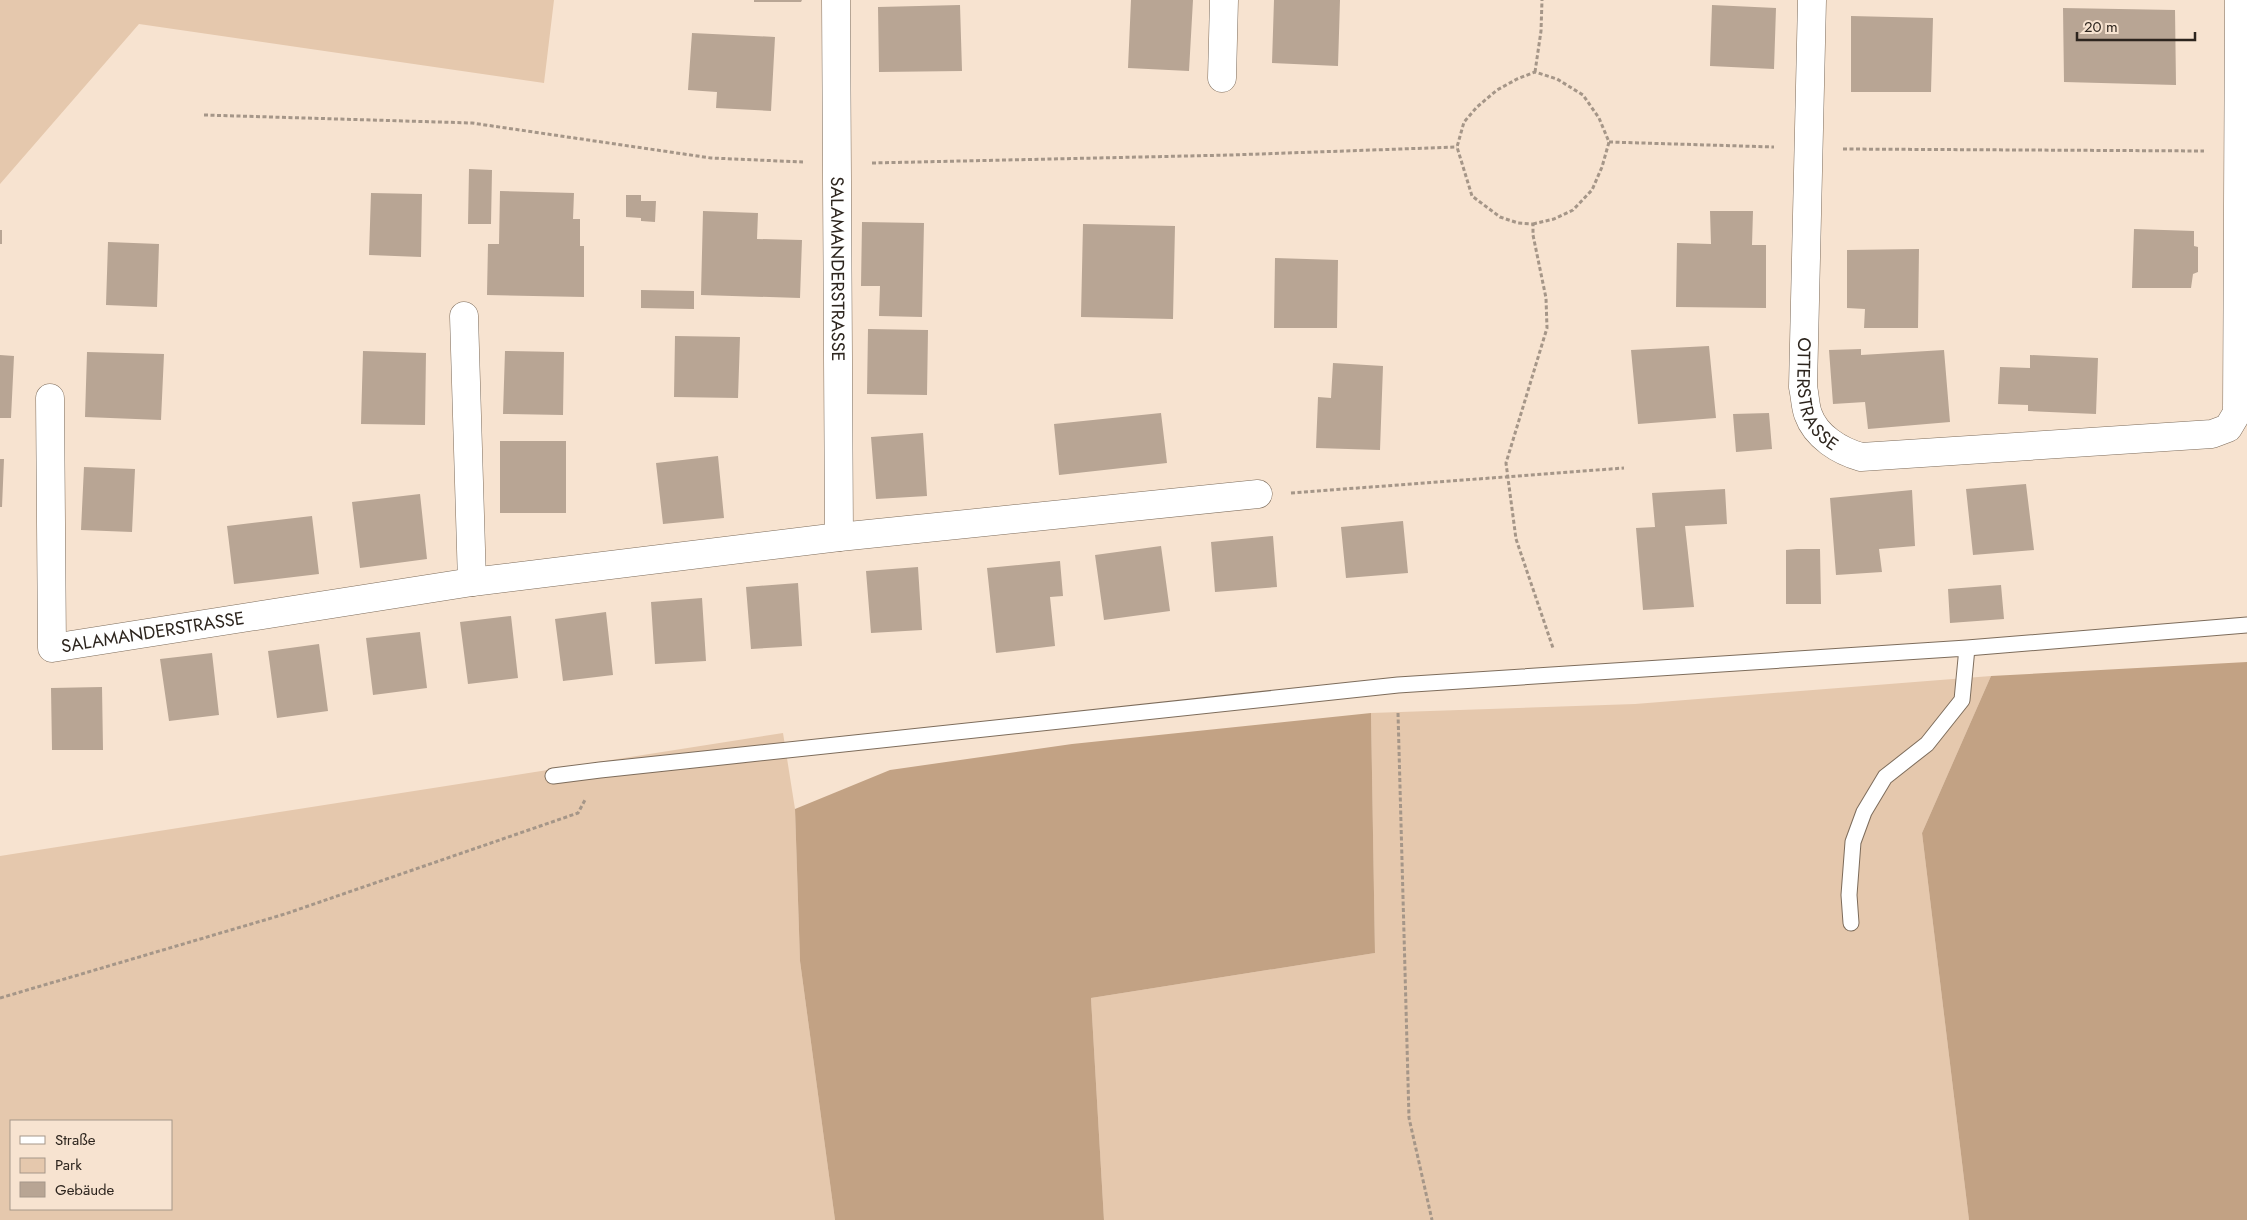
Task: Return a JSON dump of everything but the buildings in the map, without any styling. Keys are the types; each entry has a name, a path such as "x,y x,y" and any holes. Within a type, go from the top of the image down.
{"street":[{"name":"SALAMANDERSTRASSE","path":"836,0 839,537"},
{"path":"1222,78 1224,0"},
{"name":"OTTERSTRASSE","path":"1812,0 1804,387 1808,415 1822,436 1847,453 1861,457 2212,434 2238,428 2239,0"},
{"path":"464,316 472,582"},
{"name":"SALAMANDERSTRASSE","path":"50,398 52,648 472,582 839,537 1258,494"}],"lane":[{"path":"553,776 1398,686 1967,648 2247,625"},
{"path":"1851,923 1849,895 1852,842 1864,812 1886,777 1927,744 1962,700 1967,648"}],"path":[{"path":"1535,72 1541,31 1542,0"},
{"path":"1535,72 1557,79 1583,95 1599,118 1608,142 1602,167 1592,190 1573,210 1554,219 1534,224 1518,223 1500,217 1472,196 1457,147 1464,122 1477,107 1497,90 1516,79 1535,72"},
{"path":"1608,142 1809,149 2238,151"},
{"path":"1534,224 1533,235 1546,298 1547,328 1506,463 1516,539 1545,620 1562,675"},
{"path":"1258,494 1624,468"},
{"path":"1398,686 1409,1118 1432,1220"},
{"path":"0,998 285,914 578,813 600,770"}],"green space":[{"path":"0,0 554,0 544,83 139,24 0,184"},
{"path":"1991,676 1922,833 1969,1220 1104,1220 1091,998 1375,953 1371,713 1635,704"},
{"path":"783,733 795,809 800,961 835,1220 0,1220 0,856"}],"shaded area":[{"path":"2247,662 2247,1220 1969,1220 1922,833 1991,676"},
{"path":"1371,713 1375,953 1091,998 1104,1220 835,1220 800,961 795,809 890,770 1072,744"}]}
